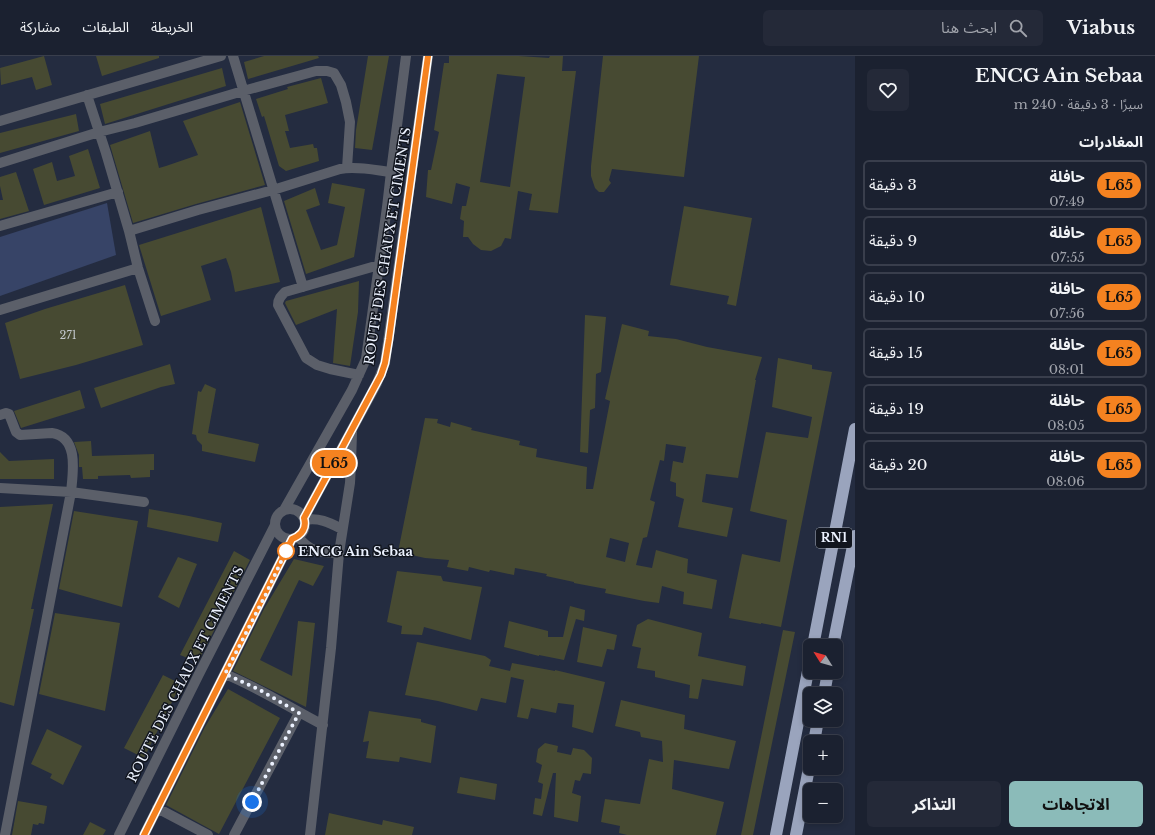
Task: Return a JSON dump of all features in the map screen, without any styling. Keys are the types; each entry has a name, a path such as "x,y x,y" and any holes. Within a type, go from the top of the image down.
{"highway":[{"name":"RN1","path":"814,639 855,430"},
{"name":"RN1","path":"834,639 855,536"},
{"path":"776,835 806,679"},
{"path":"796,835 808,775"}],"street":[{"path":"0,121 221,56"},
{"path":"233,56 303,287"},
{"name":"ROUTE DES CHAUX ET CIMENTS","path":"284,510 364,365 380,265 406,56"},
{"name":"ROUTE DES CHAUX ET CIMENTS","path":"304,519 381,375 387,356 428,56"},
{"path":"0,162 243,91 316,71 327,71 334,73 341,85 349,113 350,122 347,168"},
{"path":"87,95 118,192 138,268 155,321"},
{"path":"129,230 347,168 391,172"},
{"path":"0,226 118,192"},
{"path":"359,375 317,365 306,358 278,305 279,299 285,292 380,265"},
{"path":"0,310 138,268"},
{"path":"0,415 6,413 10,414 16,432 20,436 52,433 59,435 66,440 71,450 72,458 71,492 5,835"},
{"path":"310,835 331,648 339,553 352,466 352,430"},
{"path":"0,488 71,492 144,502"},
{"path":"144,835 295,538 304,529 304,519 296,510 284,510 278,514 275,525 277,532 282,536 288,539 295,538 317,552 339,553"},
{"path":"304,519 322,520 342,529"},
{"name":"ROUTE DES CHAUX ET CIMENTS","path":"118,835 275,525"},
{"path":"225,674 260,690 323,725"},
{"path":"234,835 299,713"},
{"path":"157,808 208,835"}],"shaded area":[{"path":"107,203 116,255 0,296 0,237"}],"building":[{"path":"44,56 52,85 36,90 32,77 1,85 0,68"},
{"path":"96,56 159,56 159,58 102,76"},
{"path":"264,56 318,56 319,58 248,79 244,62"},
{"path":"368,56 389,56 372,150 355,148 356,130"},
{"path":"449,56 519,56 549,58 550,56 563,56 562,71 576,71 558,213 529,210 532,194 518,191 511,239 505,238 501,246 491,251 481,250 473,244 468,237 463,237 464,221 460,219 462,206 466,206 470,187 456,183 452,204 426,197 428,170 431,170 439,132 434,130 444,63 449,63","holes":["497,74 525,77 510,187 480,182"]},
{"path":"603,56 699,56 684,177 612,169 609,180 611,183 604,192 599,192 595,188 591,176 591,166"},
{"path":"222,68 226,86 105,124 100,104"},
{"path":"321,78 328,103 285,115 289,131 285,131 290,148 313,144 314,148 317,148 319,161 286,171 279,166 264,116 262,117 256,99 288,89 287,87"},
{"path":"240,102 265,185 133,223 110,145 150,131 159,168 166,166 198,155 183,121"},
{"path":"76,114 79,131 0,153 0,133"},
{"path":"88,149 100,188 44,205 33,169 52,162 57,181 75,176 69,156"},
{"path":"16,172 29,211 0,219 0,200 3,200 0,177"},
{"path":"332,183 365,189 354,257 306,274 284,201 315,188 320,205 306,210 321,250 337,245 345,207 328,203"},
{"path":"684,206 752,218 736,306 727,304 729,296 670,285"},
{"path":"261,207 280,282 235,292 231,272 226,258 201,266 211,300 161,316 139,245"},
{"path":"359,281 358,312 350,366 333,363 337,309 296,325 285,303 286,301"},
{"path":"125,285 143,345 76,365 20,379 5,323 45,309"},
{"path":"585,315 606,317 601,372 596,374 595,408 590,410 588,453 580,452"},
{"path":"622,324 649,331 648,336 676,339 707,347 762,357 755,380 738,478 706,474 702,502 733,508 727,537 678,527 684,499 676,496 676,483 670,481 673,461 683,463 686,447 666,444 664,461 660,460 650,500 655,502 647,537 643,538 636,565 652,568 656,550 688,559 687,573 717,580 712,609 683,604 684,592 662,586 659,603 605,593 606,589 546,576 547,574 515,568 514,575 490,570 489,572 469,567 468,571 447,567 449,560 425,558 398,552 425,418 438,419 437,423 450,427 451,422 472,428 471,430 520,441 519,445 537,449 536,457 587,467 586,489 593,489 610,401 605,399","holes":["610,538 629,543 625,562 606,557"]},
{"path":"778,358 812,365 812,369 832,372 781,627 729,618 742,554 780,562 787,520 750,511 766,432 808,438 812,417 772,407"},
{"path":"170,364 175,384 161,387 101,408 94,388"},
{"path":"205,384 216,389 208,433 259,444 255,462 202,451 202,445 197,440 196,435 192,434 198,391 201,392"},
{"path":"80,390 85,408 21,428 14,411"},
{"path":"91,441 92,456 154,454 154,470 150,470 150,477 131,478 130,475 98,476 98,479 83,479 82,467 79,467 79,455 74,442"},
{"path":"0,452 9,461 54,459 54,479 0,479"},
{"path":"53,504 31,609 34,609 14,706 0,702 0,507"},
{"path":"149,509 222,523 218,542 147,527"},
{"path":"74,511 138,521 122,607 59,589"},
{"path":"234,551 250,560 198,662 180,655"},
{"path":"178,557 197,564 179,608 158,597"},
{"path":"294,559 324,566 313,586 299,580 260,660 292,676 298,621 315,623 306,707 233,671 264,609"},
{"path":"397,571 441,576 443,581 482,587 471,640 424,627 422,635 401,634 402,626 387,622"},
{"path":"570,606 585,610 584,621 576,619 564,660 539,656 504,647 509,621 548,631 548,637 563,637"},
{"path":"55,613 120,623 105,711 39,694"},
{"path":"648,619 702,633 698,656 746,666 743,686 702,679 698,699 689,698 690,685 655,677 655,671 637,668 641,648 632,646 637,625"},
{"path":"583,627 617,635 614,650 607,649 602,667 577,662"},
{"path":"783,630 795,632 753,835 741,835"},
{"path":"417,642 485,656 491,660 489,666 510,671 512,663 555,670 605,682 593,733 572,727 574,705 558,703 556,713 531,708 528,719 517,717 524,680 511,677 506,703 481,698 477,711 438,701 405,695"},
{"path":"163,675 181,684 144,758 124,748"},
{"path":"228,689 280,718 219,834 166,805 205,727"},
{"path":"621,700 685,715 684,729 736,741 729,769 674,760 672,789 724,802 716,835 627,835 619,833 620,826 601,822 605,799 640,804 649,759 663,762 662,741 641,737 640,732 615,726"},
{"path":"369,711 421,719 421,722 436,726 431,763 400,757 399,762 366,758 369,741 363,742"},
{"path":"47,729 82,746 63,785 50,778 52,774 31,764"},
{"path":"545,743 558,746 557,752 571,755 573,748 584,750 592,758 591,774 583,773 580,781 575,780 572,793 581,796 578,822 554,817 556,773 553,773 542,816 533,814 535,798 541,799 543,784 538,782 542,765 536,762 538,749"},
{"path":"460,777 497,784 495,800 457,793"},
{"path":"18,801 47,806 44,824 33,824 31,835 12,835"},
{"path":"329,813 382,825 383,820 414,827 412,835 325,835"},
{"path":"90,822 106,830 103,835 83,835"}],"bus line":[{"name":"L65","path":"144,835 266,594 292,539 298,536 304,529 304,518 384,368 387,356 428,56"}],"place":[{"name":"ENCG Ain Sebaa","path":"286,551"}],"route":[{"path":"252,802 299,713 260,690 225,674 286,551"}]}
